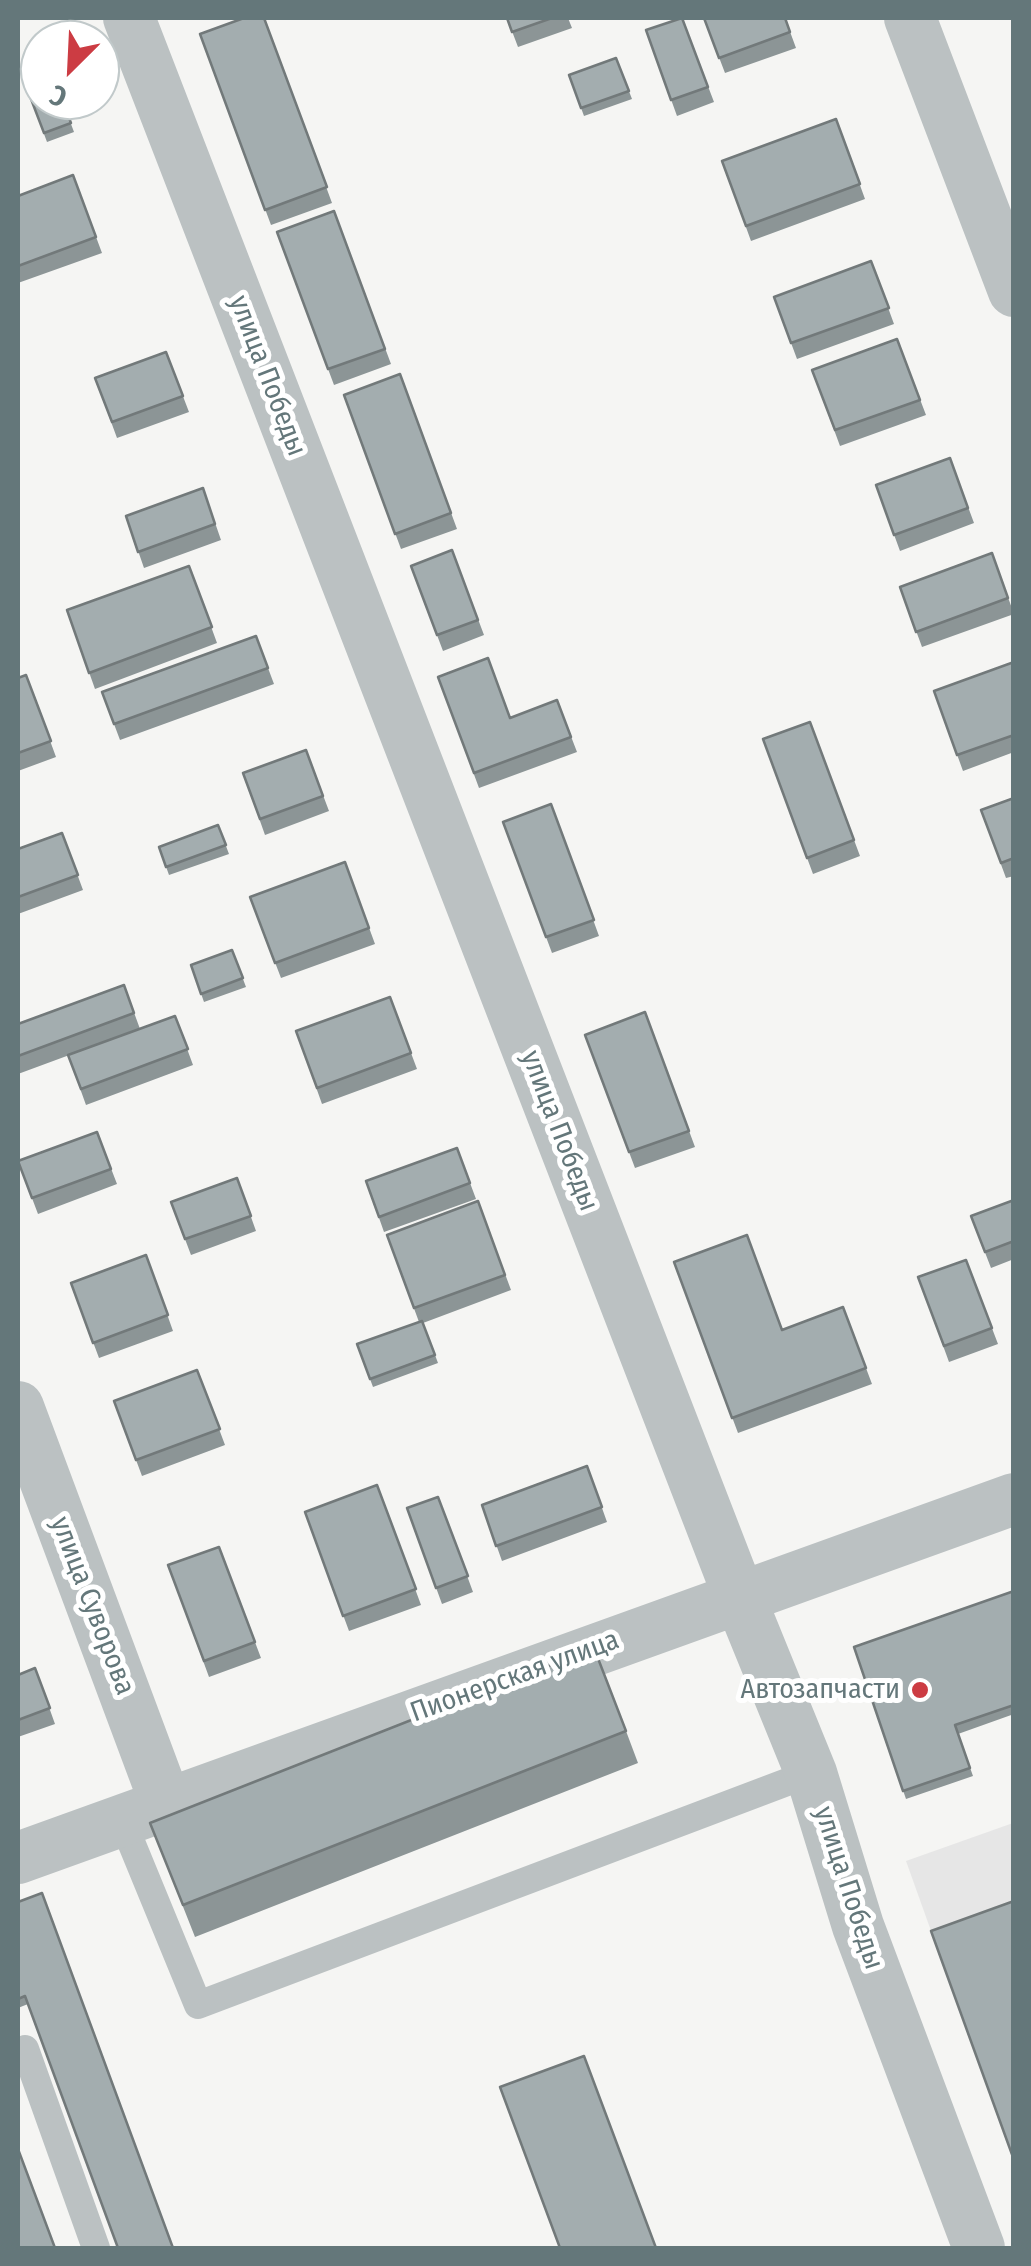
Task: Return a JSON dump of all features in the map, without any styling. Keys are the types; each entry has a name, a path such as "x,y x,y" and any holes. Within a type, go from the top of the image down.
{"street":[{"name":"улица Победы","path":"129,18 738,1596 811,1773 858,1926 979,2248"},
{"path":"910,18 1014,291"},
{"name":"улица Суворова","path":"18,1408 144,1812"},
{"name":"Пионерская улица","path":"18,1858 1014,1499"}],"lane":[{"path":"144,1812 198,2004 811,1773"},
{"path":"18,2052 25,2049 96,2248"}],"shaded area":[{"path":"1013,1823 1013,2160 906,1861"}],"building":[{"path":"244,18 264,18 327,187 265,210 200,34"},
{"path":"507,18 552,18 512,32"},
{"path":"682,18 708,87 671,100 646,30"},
{"path":"704,18 785,18 790,32 719,58"},
{"path":"616,58 629,91 581,108 569,75"},
{"path":"836,119 860,184 746,226 722,161"},
{"path":"39,120 70,120 71,123 44,133"},
{"path":"73,175 96,237 18,266 18,196"},
{"path":"334,211 385,349 328,369 277,232"},
{"path":"871,261 889,308 791,343 774,297"},
{"path":"897,339 920,400 835,430 812,370"},
{"path":"166,352 183,396 112,422 95,378"},
{"path":"400,374 451,513 395,534 344,395"},
{"path":"950,458 968,508 894,535 876,485"},
{"path":"203,488 215,524 138,552 126,516"},
{"path":"452,550 478,620 437,635 411,566"},
{"path":"992,553 1008,598 916,632 900,587"},
{"path":"189,566 212,627 89,673 67,610"},
{"path":"256,636 268,668 114,724 102,692"},
{"path":"488,658 510,718 557,700 571,737 474,773 438,677"},
{"path":"1014,662 1014,735 957,755 934,691"},
{"path":"26,675 51,741 18,753 18,678"},
{"path":"810,722 854,840 807,858 763,739"},
{"path":"306,750 323,796 260,819 243,773"},
{"path":"1014,798 1014,858 1001,863 981,810"},
{"path":"551,804 594,920 546,937 503,822"},
{"path":"218,825 226,845 166,867 159,847"},
{"path":"62,833 78,875 18,897 18,849"},
{"path":"345,862 369,928 275,963 250,897"},
{"path":"232,950 243,978 201,994 191,965"},
{"path":"124,985 134,1013 18,1056 18,1024"},
{"path":"390,997 411,1053 317,1088 296,1031"},
{"path":"645,1012 689,1131 629,1152 585,1035"},
{"path":"175,1016 188,1049 81,1089 68,1055"},
{"path":"97,1132 111,1169 32,1198 18,1161"},
{"path":"457,1148 470,1183 379,1217 366,1181"},
{"path":"237,1178 251,1216 185,1239 171,1202"},
{"path":"1014,1200 1014,1241 985,1252 971,1216"},
{"path":"478,1201 505,1275 414,1308 387,1235"},
{"path":"747,1235 782,1330 843,1307 866,1368 732,1418 674,1262"},
{"path":"146,1255 168,1315 93,1343 71,1283"},
{"path":"966,1260 992,1328 944,1346 918,1277"},
{"path":"422,1321 435,1355 370,1379 357,1344"},
{"path":"197,1370 220,1429 136,1460 114,1401"},
{"path":"587,1466 602,1507 496,1546 482,1505"},
{"path":"377,1485 416,1589 343,1616 305,1512"},
{"path":"438,1497 468,1576 436,1588 407,1508"},
{"path":"219,1547 255,1642 204,1661 168,1565"},
{"path":"1014,1591 1014,1705 955,1725 970,1768 903,1791 854,1647"},
{"path":"594,1648 626,1731 183,1905 150,1823"},
{"path":"35,1668 50,1708 18,1720 18,1675"},
{"path":"42,1893 173,2248 118,2248 25,1996 18,1999 18,1902"},
{"path":"1014,1901 1014,2160 931,1931"},
{"path":"584,2056 656,2248 560,2248 500,2087"},
{"path":"18,2149 55,2248 18,2248"}],"place":[{"name":"Автозапчасти","path":"920,1690"}]}
